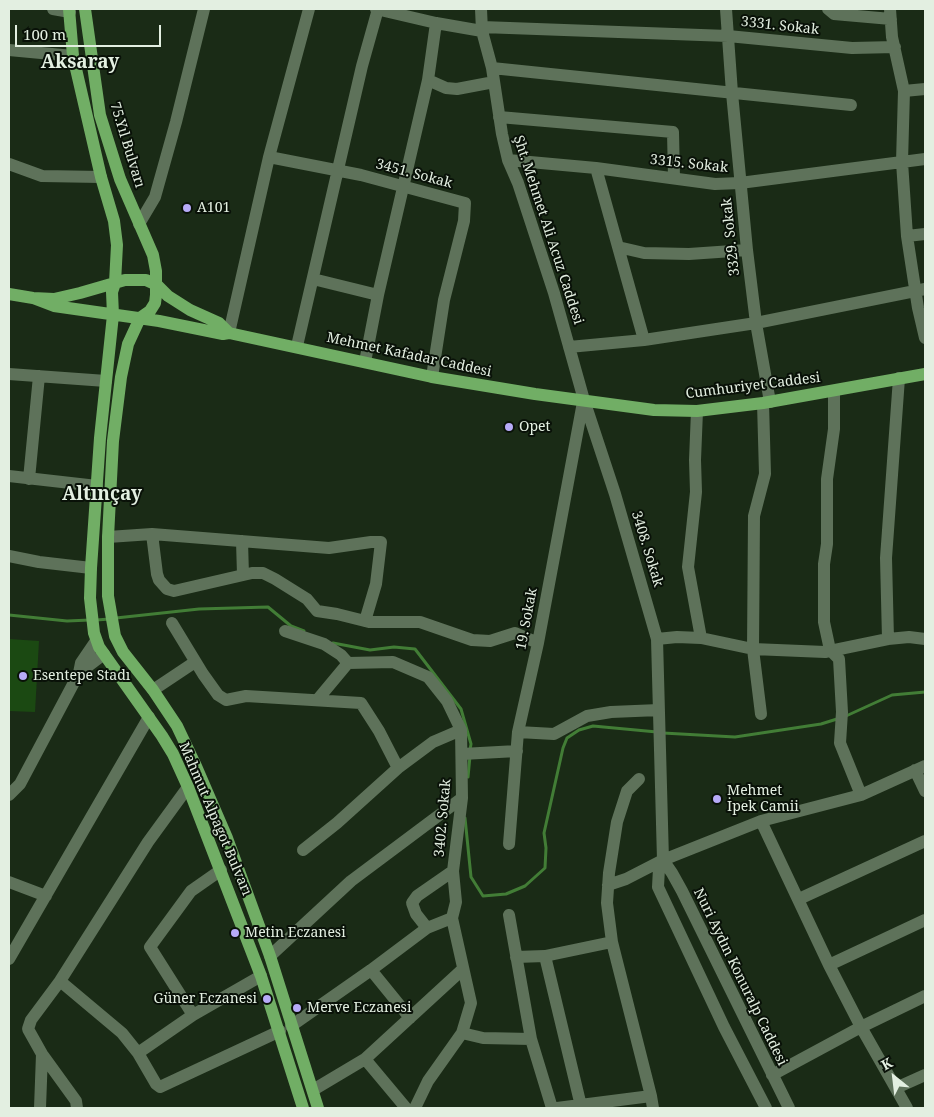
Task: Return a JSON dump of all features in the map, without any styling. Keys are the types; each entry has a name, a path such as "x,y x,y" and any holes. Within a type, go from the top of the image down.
{"main road":[{"name":"75.Yıl Bulvarı","path":"85,9 100,115 120,179 153,255 157,285"},
{"path":"69,11 73,56 101,177 114,220 117,245 115,283 112,292 113,314"},
{"name":"Mehmet Kafadar Caddesi","path":"9,294 54,299 115,283 136,279 146,280 157,285 168,296 190,310 218,323 229,333"},
{"path":"140,318 150,311 155,304 157,285"},
{"name":"Mehmet Kafadar Caddesi","path":"33,298 54,306 140,318 297,346 432,377 527,393 584,400"},
{"name":"Mahmut Alpagot Bulvarı","path":"113,314 91,568 90,598 95,637 104,654 150,716 173,754 221,870 261,976 313,1090 318,1108"},
{"name":"Mahmut Alpagot Bulvarı","path":"140,318 128,344 121,378 113,441 108,536 108,596 114,632 118,644 153,690 177,726 227,838 270,956 303,1108"},
{"name":"Cumhuriyet Caddesi","path":"584,400 654,410 697,411 834,391 925,374"}],"street":[{"path":"53,9 69,11"},
{"path":"139,224 155,197 204,9"},
{"path":"229,333 269,157 309,9"},
{"path":"297,346 377,9"},
{"name":"3331. Sokak","path":"377,9 436,23 482,29 728,36 852,48 895,47"},
{"name":"Şht. Mehmet Ali Acuz Caddesi","path":"482,9 482,29 492,68 508,160 521,193 570,347 584,400"},
{"name":"3329. Sokak","path":"726,9 740,183 766,402 764,474 754,516 753,649 761,714"},
{"path":"828,9 834,14 890,14 892,37 904,91 902,162 907,236 921,290 925,338"},
{"path":"365,362 378,295 428,80 436,23"},
{"path":"9,50 73,56"},
{"path":"492,68 850,105"},
{"path":"428,80 446,88 457,90 494,82"},
{"path":"904,91 925,89"},
{"path":"499,117 673,132 674,178"},
{"name":"3451. Sokak","path":"269,157 361,175 465,202 464,221 444,300 432,377"},
{"name":"3315. Sokak","path":"508,160 596,168 715,184 740,183 925,159"},
{"path":"9,164 42,176 101,177"},
{"path":"596,168 644,340"},
{"path":"907,236 925,234"},
{"path":"618,247 644,253 689,254 747,250"},
{"path":"313,279 378,295"},
{"path":"570,347 644,340 756,323 921,290"},
{"path":"9,374 106,381"},
{"path":"29,479 40,376"},
{"path":"888,639 886,558 900,378"},
{"path":"834,391 834,429 827,479 824,622 830,650 839,659 842,712 840,743 861,794"},
{"name":"3408. Sokak","path":"584,400 615,494 658,639 659,710"},
{"name":"19. Sokak","path":"509,844 518,732 538,643 584,400"},
{"path":"697,411 696,492 688,567 702,638"},
{"path":"9,476 97,486"},
{"path":"152,534 157,574 162,585 174,591 243,575 264,574 307,599 317,611 369,622 420,622 472,640 490,641 515,634 538,643"},
{"path":"108,536 152,534 329,548 381,542 376,584 365,621"},
{"path":"242,541 243,575"},
{"path":"9,556 39,562 91,568"},
{"path":"172,623 195,662 218,695 226,700 246,696 361,703 379,731 398,768"},
{"path":"285,631 324,644 341,655 348,663 318,699"},
{"path":"9,795 20,784 79,674 81,663 95,637"},
{"path":"658,639 677,637 702,638 753,649 830,650 888,639 909,637 925,639"},
{"path":"79,674 104,654"},
{"path":"153,690 195,662"},
{"name":"3402. Sokak","path":"348,663 393,662 428,677 447,701 461,730 465,754 462,798 453,871 456,902 452,918 471,1003 462,1033 428,1081 415,1108"},
{"path":"518,732 554,734 587,716 611,712 659,710 663,860 657,880 658,887 766,1108"},
{"path":"9,959 150,716"},
{"path":"303,850 337,823 398,768 433,742 461,730"},
{"path":"465,754 516,751"},
{"path":"608,885 626,879 663,860 761,821 861,794 920,768 925,791"},
{"path":"557,1108 652,1102 612,942 607,903 617,822 627,791 638,779"},
{"path":"77,1108 76,1101 42,1054 28,1029 31,1020 60,981 148,842 188,787"},
{"path":"270,956 351,881 462,798"},
{"path":"761,821 861,1027 907,1108"},
{"path":"799,899 925,842"},
{"name":"Nuri Aydın Konuralp Caddesi","path":"663,860 682,891 789,1108"},
{"path":"192,1016 150,947 191,891 221,870"},
{"path":"427,928 416,914 412,903 417,896 453,871"},
{"path":"9,882 46,896"},
{"path":"510,915 531,1039 552,1108"},
{"path":"60,981 122,1033 138,1053 156,1084 160,1087 285,1028 371,970 427,928 452,918"},
{"path":"830,965 925,920"},
{"path":"516,956 545,956 612,942"},
{"path":"545,956 581,1106"},
{"path":"313,1090 365,1058 463,969"},
{"path":"371,970 410,1018"},
{"path":"138,1053 192,1016 261,976"},
{"path":"771,1074 925,996"},
{"path":"462,1033 483,1038 531,1039"},
{"path":"40,1108 42,1054"},
{"path":"365,1058 406,1108"},
{"path":"749,1076 752,1069 758,1066 771,1074"},
{"path":"756,1090 768,1088 772,1085 771,1074"},
{"path":"896,1088 925,1074"}],"green space":[{"name":"Esentepe Stadı","path":"9,639 39,641 35,712 9,711"}],"waterway":[{"path":"116,618 199,609 268,607 291,626 304,631"},
{"path":"9,615 67,621 90,620"},
{"path":"96,620 110,619"},
{"path":"333,643 370,650 394,647 415,649 461,709 471,744 470,750"},
{"path":"846,716 892,695 925,692"},
{"path":"663,733 735,737 821,724 837,719"},
{"path":"465,818 471,877 483,896 506,894 525,886 545,868 546,848 544,833 563,748 567,738 579,730 593,726 657,732"},
{"path":"468,777 470,756"}],"place":[{"name":"A101","path":"187,208"},
{"name":"Opet","path":"509,427"},
{"name":"Esentepe Stadı","path":"23,676"},
{"name":"Mehmet İpek Camii","path":"717,799"},
{"name":"Metin Eczanesi","path":"235,933"},
{"name":"Güner Eczanesi","path":"267,999"},
{"name":"Merve Eczanesi","path":"297,1008"}],"district":[{"name":"Aksaray","path":"80,63"},
{"name":"Altınçay","path":"102,495"}]}
